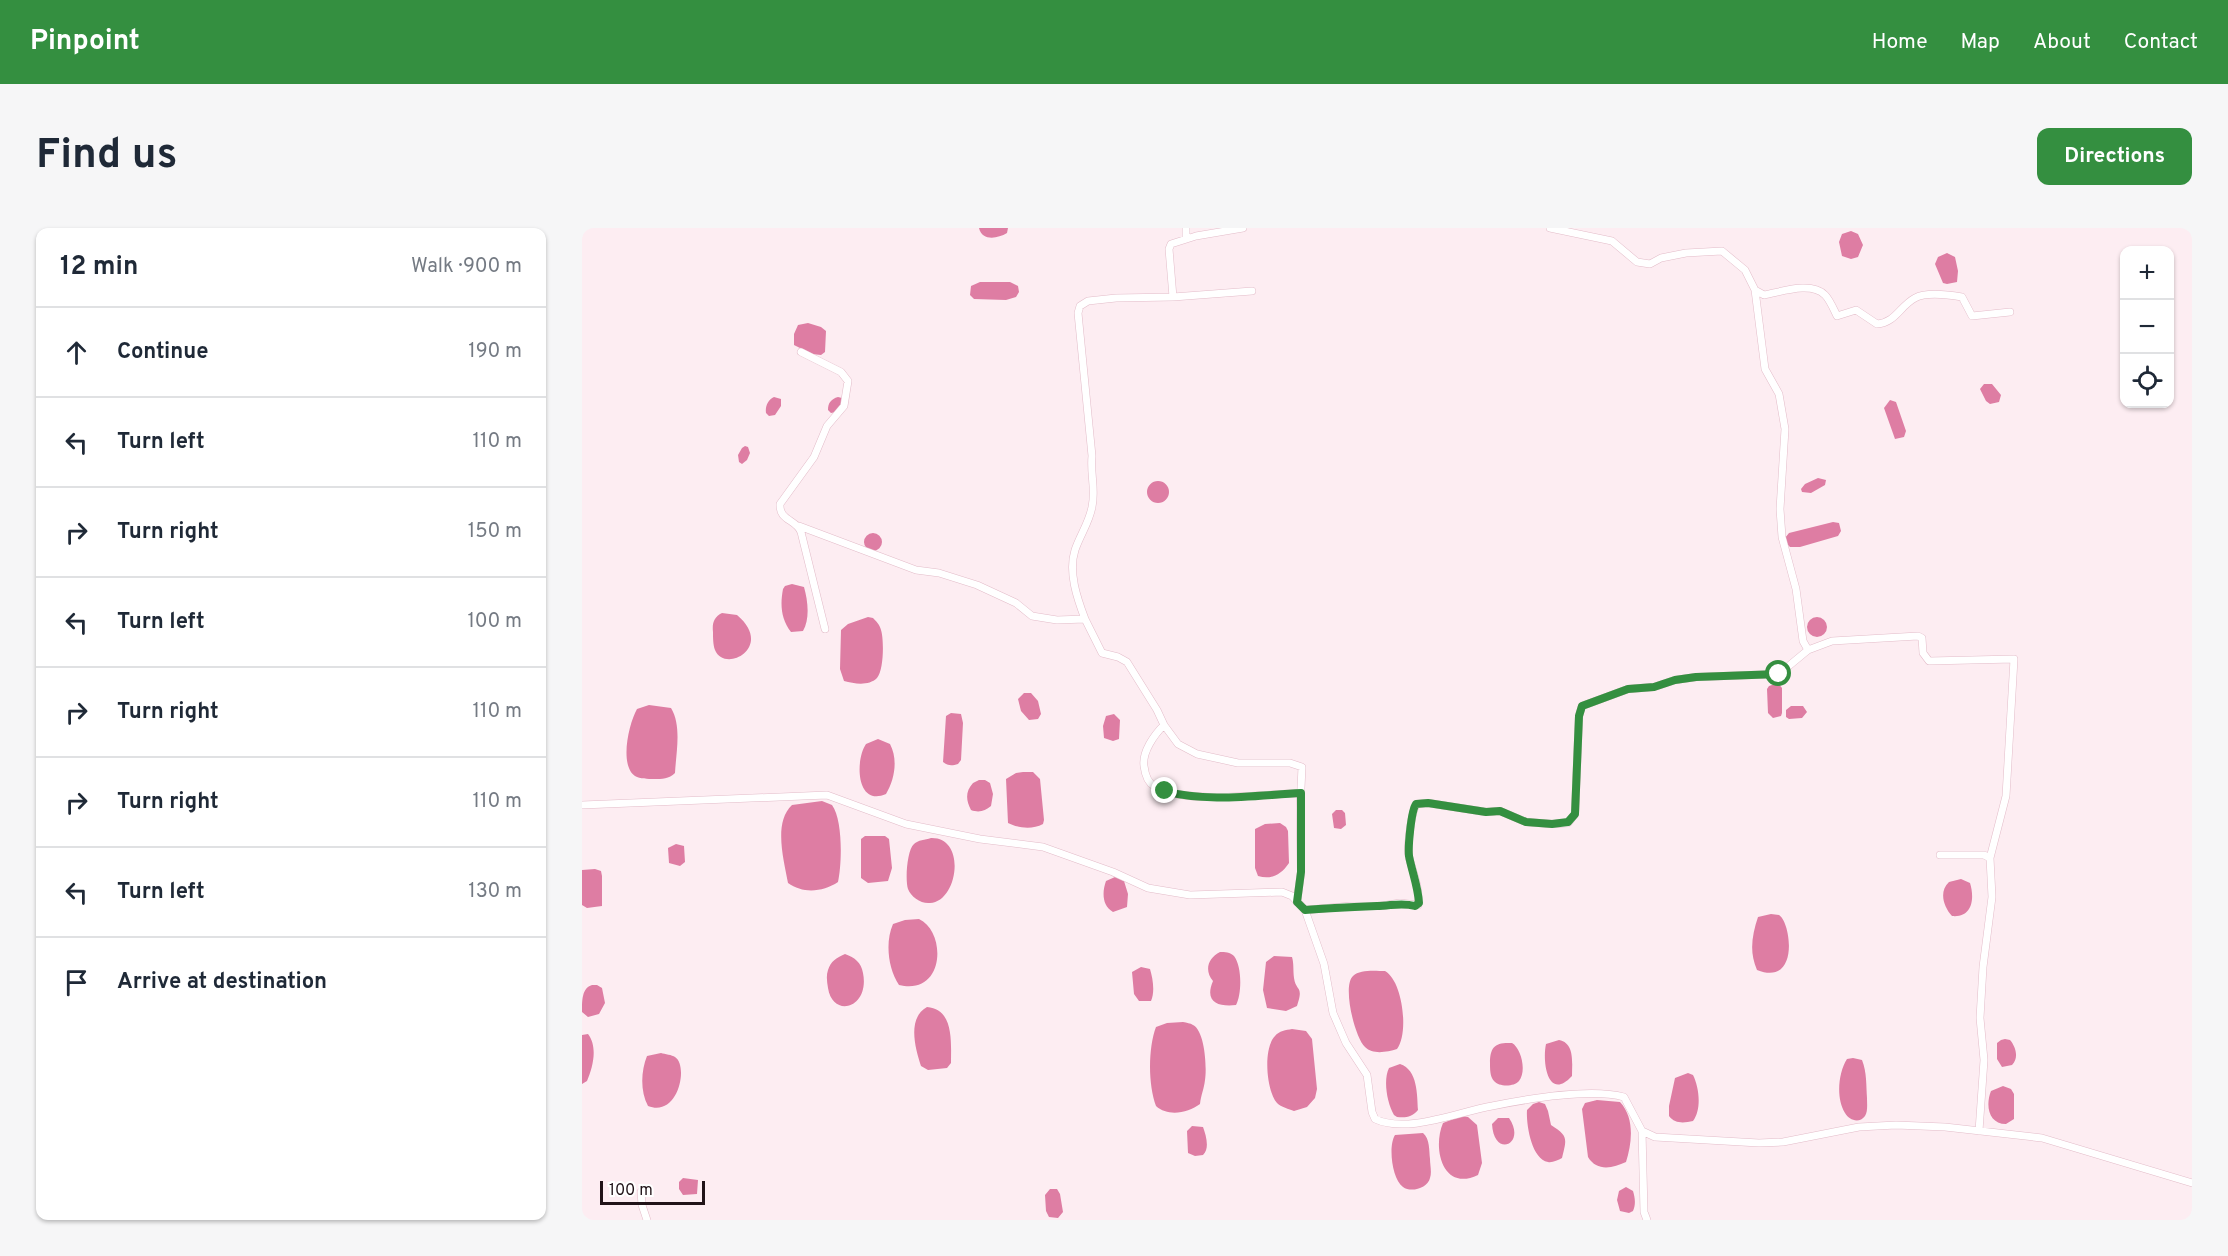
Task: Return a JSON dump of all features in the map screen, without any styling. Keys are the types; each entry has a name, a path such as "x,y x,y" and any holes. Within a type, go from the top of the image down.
{"street":[{"path":"1186,228 1186,238"},
{"path":"1173,297 1169,249 1171,244 1186,238 1243,228"},
{"path":"1550,228 1612,241 1637,262 1650,264 1661,258 1686,253 1722,251 1745,270 1755,290 1765,369 1779,394 1785,429 1780,509 1782,537 1796,589 1803,641 1808,650"},
{"path":"1755,290 1764,295 1805,288 1816,289 1826,296 1837,316 1856,310 1877,324 1887,323 1914,298 1924,296 1962,297 1972,316 2010,312"},
{"path":"1252,291 1173,297 1116,298 1088,302 1080,306 1078,313 1090,424 1091,478 1095,490 1088,524 1075,551 1073,580 1085,619 1102,653 1127,662 1157,710 1164,726 1179,744 1197,754 1238,763 1298,764 1302,771 1301,872 1297,902"},
{"path":"801,352 841,372 848,381 848,389 844,406 826,426 814,457 780,504 784,517 799,526 916,570 959,578 1016,603 1032,616 1048,619 1085,619"},
{"path":"799,526 815,581 825,629"},
{"path":"1305,910 1400,903 1415,906 1418,904 1418,886 1408,853 1412,814 1416,804 1428,803 1486,812 1500,811 1526,822 1552,824 1568,822 1575,814 1579,716 1582,706 1628,689 1654,687 1675,680 1696,677 1779,674 1808,650 1832,640 1918,636 1922,638 1923,652 1929,661 2014,659 2006,796 1989,858 1992,897 1983,967 1980,1017 1984,1060 1979,1131"},
{"path":"1164,726 1149,745 1144,761 1146,776 1152,785 1180,795 1205,797 1301,793"},
{"path":"582,805 827,795 906,824 980,839 1043,848 1113,872 1148,888 1190,895 1282,892 1292,896 1305,910 1324,964 1333,1013 1346,1044 1367,1075 1375,1119 1385,1124 1401,1124 1491,1106 1573,1095 1624,1097 1642,1131 1644,1212 1647,1220"},
{"path":"1940,855 1984,855 1989,858"},
{"path":"1642,1131 1655,1137 1759,1143 1783,1142 1859,1127 1896,1125 1979,1131 2042,1138 2192,1183"},
{"path":"641,1192 647,1220"}],"shaded area":[{"path":"979,228 1008,228 1007,233 990,238 983,235"},
{"path":"1851,231 1858,234 1863,245 1858,257 1851,259 1842,256 1839,242 1842,234"},
{"path":"1947,253 1955,257 1958,271 1957,282 1947,284 1943,283 1935,264 1938,257"},
{"path":"980,282 1010,282 1018,286 1019,292 1016,297 1006,300 974,299 970,295 971,286"},
{"path":"808,323 826,331 825,352 821,355 812,354 794,345 794,334 798,325"},
{"path":"1984,384 1992,384 2001,395 1999,402 1990,404 1986,401 1980,389"},
{"path":"774,397 781,399 781,406 775,415 769,416 766,413 767,406"},
{"path":"838,397 842,398 843,403 836,412 831,413 828,410 829,403"},
{"path":"1890,400 1896,402 1906,431 1904,437 1895,439 1884,408"},
{"path":"745,446 748,447 750,453 742,464 739,462 738,455"},
{"path":"1818,478 1826,480 1825,485 1811,493 1802,492 1801,489 1805,484"},
{"path":"1158,481 1166,484 1169,492 1166,500 1158,503 1150,500 1147,492 1150,484"},
{"path":"1833,522 1839,523 1841,531 1838,536 1800,547 1790,547 1786,543 1785,538 1789,533"},
{"path":"873,533 879,536 882,542 879,548 873,551 867,548 864,542 867,536"},
{"path":"792,584 804,587 807,615 803,631 791,632 783,617 783,589"},
{"path":"722,613 737,615 747,627 751,637 744,654 736,658 720,657 714,648 713,623 715,618"},
{"path":"868,617 877,622 882,634 883,654 879,674 874,681 866,683 844,681 840,669 841,630 848,624"},
{"path":"1817,617 1824,620 1827,627 1824,634 1817,637 1810,634 1807,627 1810,620"},
{"path":"1778,683 1782,688 1782,713 1781,716 1773,718 1768,713 1767,689"},
{"path":"1024,693 1031,693 1038,701 1041,714 1038,719 1029,720 1021,711 1018,699"},
{"path":"649,705 671,708 676,723 678,740 675,773 660,779 637,777 630,771 627,763 627,744 634,715 637,709"},
{"path":"1791,706 1803,706 1807,712 1802,718 1789,719 1786,717 1786,710"},
{"path":"951,713 961,714 963,723 961,760 958,764 952,765 943,762 946,716"},
{"path":"1114,714 1120,720 1119,739 1113,741 1104,738 1103,726 1106,716"},
{"path":"878,739 890,744 895,762 892,782 886,794 876,796 869,794 864,788 861,780 860,760 866,744"},
{"path":"1023,772 1033,772 1040,779 1044,820 1043,824 1030,828 1008,823 1006,779"},
{"path":"979,780 990,783 993,794 991,806 977,811 971,810 967,796 970,786"},
{"path":"822,801 832,805 840,831 841,854 838,882 820,890 800,889 788,883 781,842 783,822 792,805"},
{"path":"1336,810 1342,810 1345,813 1346,825 1341,829 1334,828 1332,814"},
{"path":"1280,823 1288,831 1289,863 1275,876 1258,876 1255,868 1255,829 1265,824"},
{"path":"865,836 885,836 889,839 892,868 888,881 868,883 861,878 861,839"},
{"path":"931,838 942,840 950,848 954,858 954,870 947,892 940,900 927,903 917,899 909,892 907,872 908,859 914,844"},
{"path":"676,844 684,846 685,862 680,866 669,863 668,848"},
{"path":"582,870 601,871 602,876 602,906 587,908 582,905"},
{"path":"1115,877 1124,881 1128,894 1127,907 1113,912 1105,902 1104,890 1106,881"},
{"path":"1961,879 1970,883 1972,901 1968,911 1964,914 1952,916 1946,908 1943,894 1949,882"},
{"path":"1779,915 1783,920 1787,929 1789,952 1780,970 1771,973 1757,970 1752,950 1758,917"},
{"path":"919,919 928,926 934,936 937,961 933,972 925,981 914,986 899,985 892,971 888,947 893,924"},
{"path":"1220,952 1234,956 1239,966 1240,987 1236,1005 1218,1004 1214,1002 1210,994 1213,981 1208,969 1210,961"},
{"path":"845,954 855,959 861,966 864,985 856,1001 843,1006 831,998 827,977 832,962"},
{"path":"1274,956 1292,957 1294,978 1300,992 1297,1006 1286,1011 1267,1008 1263,990 1266,962"},
{"path":"1141,967 1150,969 1153,985 1151,1001 1139,1001 1134,994 1132,972"},
{"path":"1385,971 1396,985 1400,996 1403,1032 1397,1049 1376,1052 1368,1050 1357,1034 1351,1012 1349,990 1350,982 1356,974"},
{"path":"592,985 602,988 605,1003 599,1014 588,1017 582,1012 583,999 584,992"},
{"path":"927,1007 936,1009 942,1014 949,1028 951,1063 947,1068 928,1070 921,1066 914,1034 917,1018"},
{"path":"1183,1022 1193,1025 1200,1034 1206,1067 1205,1080 1200,1104 1190,1110 1172,1113 1156,1106 1150,1077 1150,1056 1156,1027 1167,1023"},
{"path":"1292,1029 1306,1031 1312,1039 1317,1089 1315,1098 1307,1107 1294,1111 1277,1103 1273,1097 1267,1069 1271,1042 1278,1033"},
{"path":"588,1034 593,1045 594,1057 587,1081 582,1084 582,1035"},
{"path":"2005,1039 2012,1043 2016,1056 2012,1065 2002,1067 1997,1059 1997,1043"},
{"path":"1559,1040 1568,1045 1570,1049 1572,1076 1564,1083 1557,1084 1548,1077 1545,1052 1546,1044"},
{"path":"1501,1043 1512,1043 1522,1060 1523,1072 1519,1081 1506,1086 1494,1081 1491,1075 1491,1053 1492,1049"},
{"path":"661,1053 674,1056 679,1062 681,1080 673,1098 667,1105 658,1108 648,1106 642,1081 647,1056"},
{"path":"1847,1059 1862,1060 1865,1070 1867,1112 1860,1120 1852,1119 1845,1113 1839,1093 1844,1065"},
{"path":"1400,1064 1410,1072 1415,1084 1418,1110 1411,1116 1397,1117 1394,1115 1388,1098 1387,1073 1389,1068"},
{"path":"1688,1073 1693,1075 1697,1086 1698,1110 1693,1121 1680,1122 1669,1116 1669,1106 1675,1078"},
{"path":"2003,1086 2011,1089 2014,1094 2014,1119 2006,1124 1992,1118 1988,1102 1991,1091"},
{"path":"1597,1100 1620,1102 1628,1115 1631,1139 1628,1155 1626,1162 1616,1166 1601,1167 1588,1157 1582,1109 1585,1103"},
{"path":"1539,1102 1545,1104 1551,1125 1565,1138 1562,1158 1553,1162 1542,1159 1537,1154 1527,1123 1527,1110"},
{"path":"1461,1116 1468,1117 1477,1125 1482,1163 1478,1175 1466,1179 1456,1178 1449,1173 1443,1165 1439,1144 1443,1123"},
{"path":"1498,1118 1509,1118 1514,1127 1512,1141 1508,1144 1498,1141 1494,1135 1492,1124"},
{"path":"1192,1126 1203,1127 1207,1146 1203,1155 1195,1156 1188,1153 1187,1131"},
{"path":"1423,1133 1429,1145 1431,1171 1429,1182 1423,1187 1406,1189 1399,1183 1394,1170 1393,1140 1395,1135"},
{"path":"683,1178 698,1180 697,1194 683,1195 679,1189 679,1182"},
{"path":"1626,1187 1633,1191 1635,1199 1633,1211 1629,1213 1620,1211 1617,1200 1619,1191"},
{"path":"1050,1189 1057,1189 1060,1194 1063,1212 1058,1218 1049,1217 1046,1211 1045,1195"}],"route":[{"path":"1165,791 1205,797 1301,793 1301,878 1297,902 1305,910 1400,903 1415,906 1419,903 1418,886 1408,853 1412,814 1416,804 1428,803 1486,812 1500,811 1526,822 1561,824 1568,822 1575,814 1579,716 1582,706 1628,689 1654,687 1675,680 1779,674"}]}
